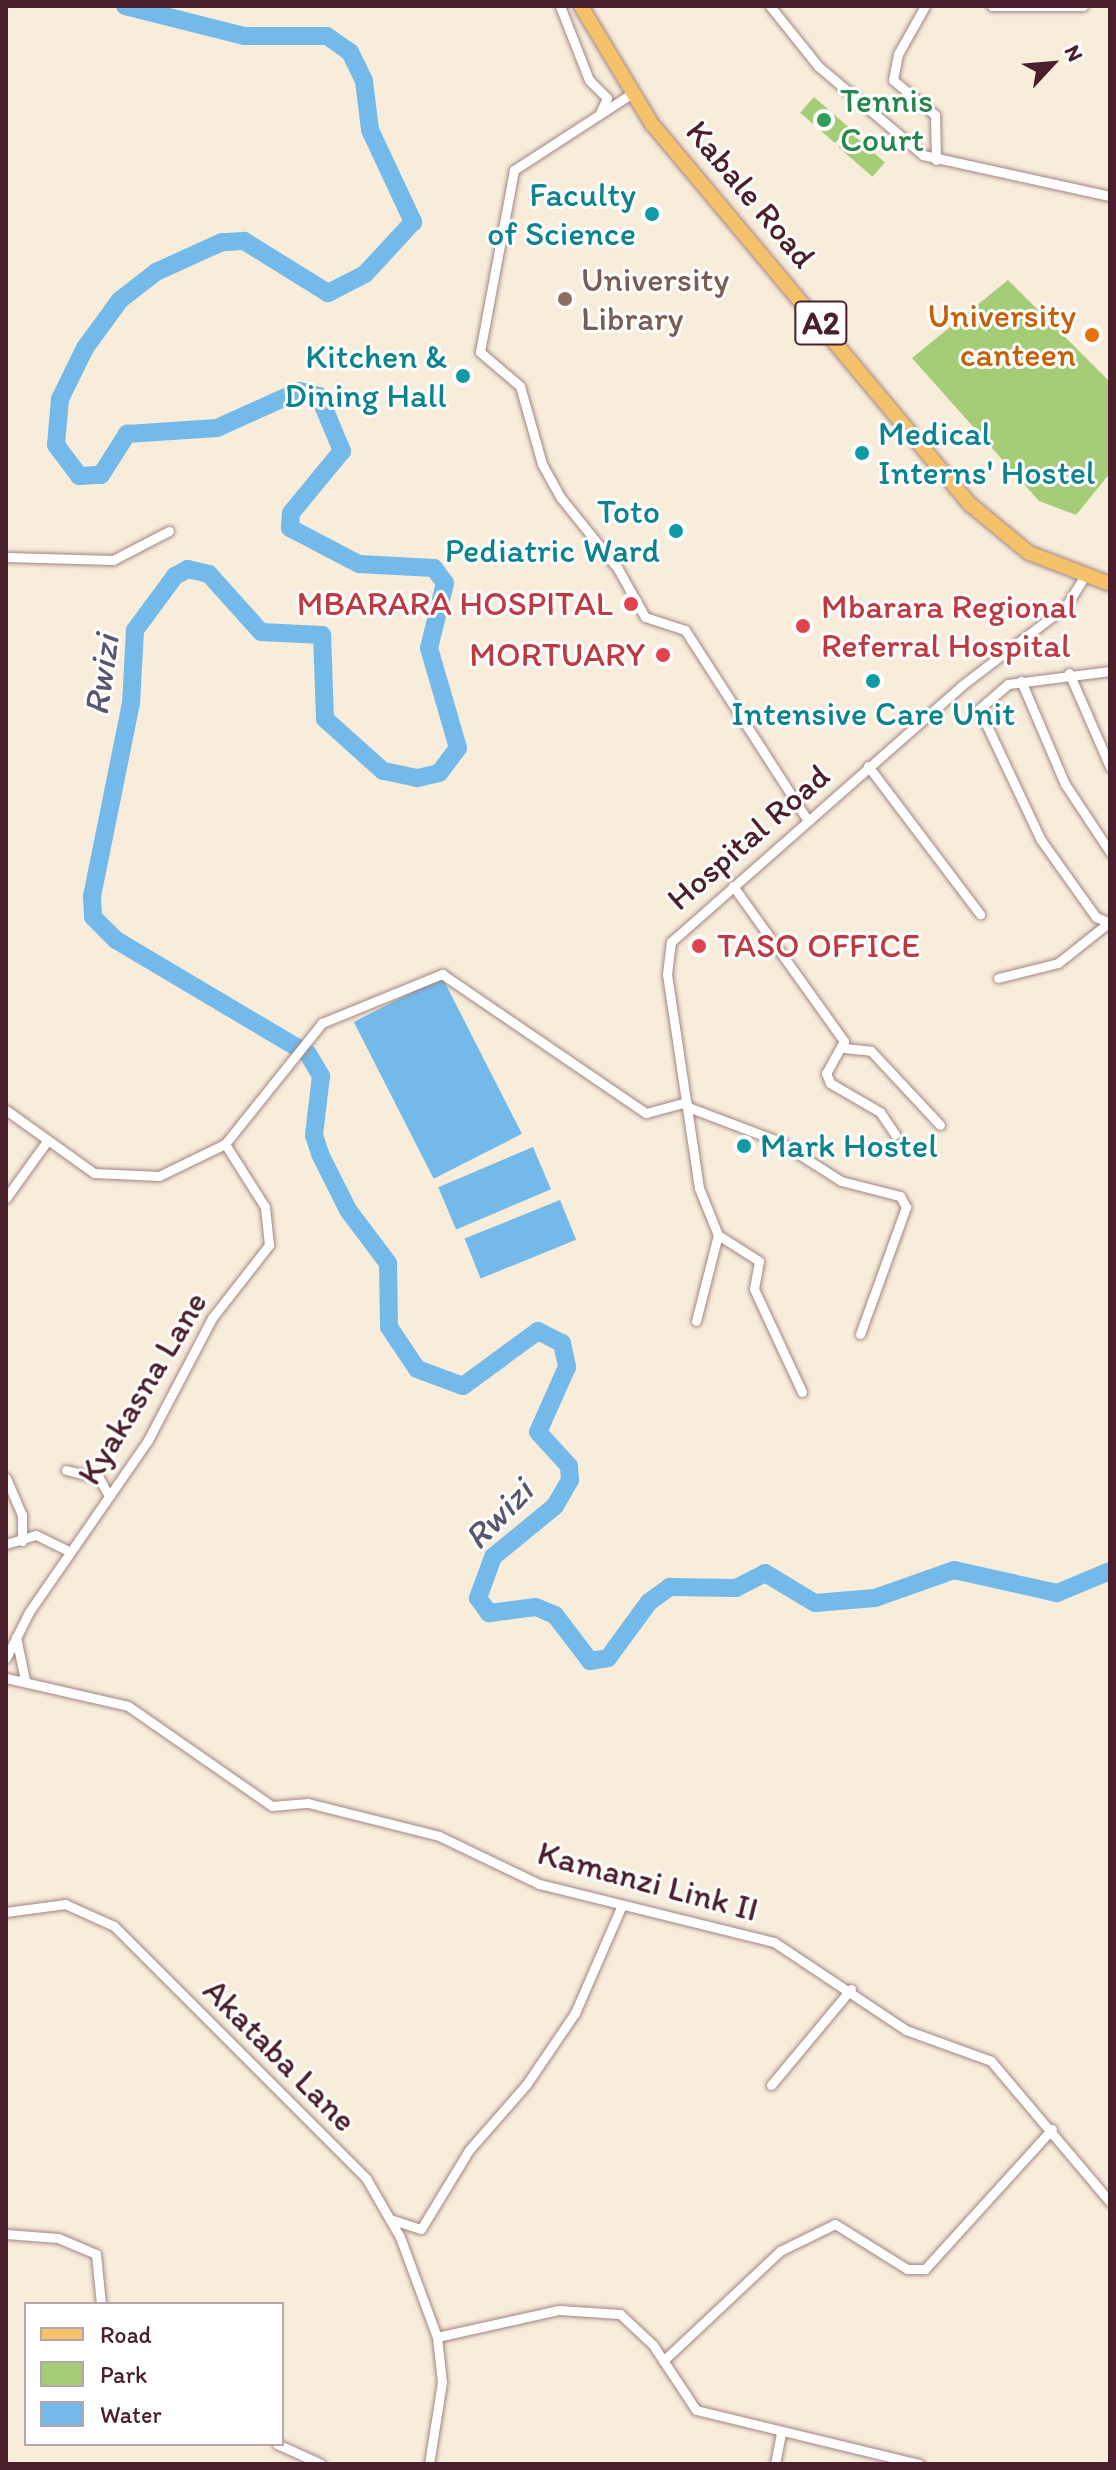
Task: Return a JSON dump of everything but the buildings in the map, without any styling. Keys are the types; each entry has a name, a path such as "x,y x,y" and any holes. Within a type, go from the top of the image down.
{"main road":[{"name":"Kabale Road","path":"581,6 631,94 971,505 1029,553 1084,577 1110,584"}],"street":[{"path":"560,6 589,80 607,98 600,113"},
{"path":"770,6 855,102 936,160 1110,196"},
{"path":"925,6 898,54 893,80 935,115 936,160"},
{"path":"992,6 1083,6"},
{"path":"631,94 514,170 480,352 520,386 542,464 561,498 618,569 645,617 685,630 807,819"},
{"path":"6,557 113,560 169,531"},
{"name":"Hospital Road","path":"718,1235 699,1188 666,959 683,927 868,766 1066,606 1084,577"},
{"path":"998,978 1058,963 1108,924 1041,840 982,721 979,709 1021,681 1069,673 1110,671"},
{"path":"1069,673 1110,767"},
{"path":"1021,681 1065,784 1110,852"},
{"path":"868,766 980,914"},
{"path":"733,886 767,925 844,1048"},
{"path":"6,1110 45,1144 94,1173 134,1177 183,1169 225,1144 311,1035 356,1004 450,974 638,1109 658,1113 687,1104 780,1142 841,1181 904,1200 860,1334"},
{"path":"844,1048 871,1051 940,1125"},
{"path":"844,1048 826,1073 830,1083 880,1112 895,1134"},
{"path":"6,1198 45,1144"},
{"name":"Kyakasna Lane","path":"6,1658 16,1636 69,1551 148,1440 212,1318 269,1245 265,1207 225,1144"},
{"path":"696,1321 718,1235 759,1261 754,1289 802,1392"},
{"path":"66,1470 99,1478 109,1496"},
{"path":"6,1478 22,1515 22,1541"},
{"path":"6,1544 36,1535 69,1551"},
{"path":"16,1636 25,1680"},
{"name":"Kamanzi Link II","path":"6,1678 128,1706 272,1806 308,1803 439,1836 539,1884 621,1907 774,1942 851,1989 906,2030 991,2061 1052,2129 1110,2202"},
{"name":"Akataba Lane","path":"6,1912 65,1904 114,1926 366,2178 393,2220 437,2337 442,2382 429,2464"},
{"path":"393,2220 421,2229 469,2150 526,2085 575,2013 621,1907"},
{"path":"771,2085 851,1989"},
{"path":"663,2361 780,2251 835,2224 907,2269 925,2269 1052,2129"},
{"path":"6,2234 58,2238 96,2254 101,2302"},
{"path":"437,2337 592,2307 620,2314 663,2361 696,2410 920,2464"},
{"path":"775,2464 781,2432"},
{"path":"281,2446 321,2464"}],"green space":[{"name":"Tennis Court","path":"814,97 849,127 835,143 800,113"},
{"path":"851,133 885,163 872,177 839,147"},
{"path":"1008,280 1110,382 1110,473 1076,515 1039,501 912,358"}],"water":[{"path":"442,977 522,1134 434,1179 354,1022"},
{"path":"533,1147 551,1189 456,1230 438,1187"},
{"path":"560,1200 576,1240 481,1278 465,1239"}],"waterway":[{"name":"Rwizi","path":"125,6 244,36 327,36 350,52 364,81 370,130 413,222 365,274 328,293 244,241 222,242 156,272 120,300 85,348 60,399 56,445 79,476 101,475 127,434 217,428 299,391 319,396 342,451 291,513 290,528 359,564 434,568 445,583 429,648 458,748 439,773 417,778 383,771 325,719 322,635 261,632 209,574 188,569 175,576 135,630 131,703 92,897 93,917 116,940 308,1054 321,1076 314,1135 320,1154 348,1210 388,1263 389,1327 417,1369 463,1386 538,1331 562,1343 567,1367 538,1432 569,1466 570,1480 555,1506 493,1557 478,1598 489,1613 536,1607 555,1615 590,1661 608,1658 649,1602 670,1587 736,1588 765,1573 815,1603 875,1598 954,1570 1057,1593 1110,1571"}],"place":[{"name":"Tennis Court","path":"824,120"},
{"name":"Faculty of Science","path":"652,214"},
{"name":"University Library","path":"565,299"},
{"name":"University canteen","path":"1092,335"},
{"name":"Kitchen & Dining Hall","path":"463,376"},
{"name":"Medical Interns' Hostel","path":"862,453"},
{"name":"Toto Pediatric Ward","path":"676,531"},
{"name":"MBARARA HOSPITAL","path":"631,604"},
{"name":"Mbarara Regional Referral Hospital","path":"803,626"},
{"name":"MORTUARY","path":"663,655"},
{"name":"Intensive Care Unit","path":"873,681"},
{"name":"TASO OFFICE","path":"699,946"},
{"name":"Mark Hostel","path":"744,1146"}]}
